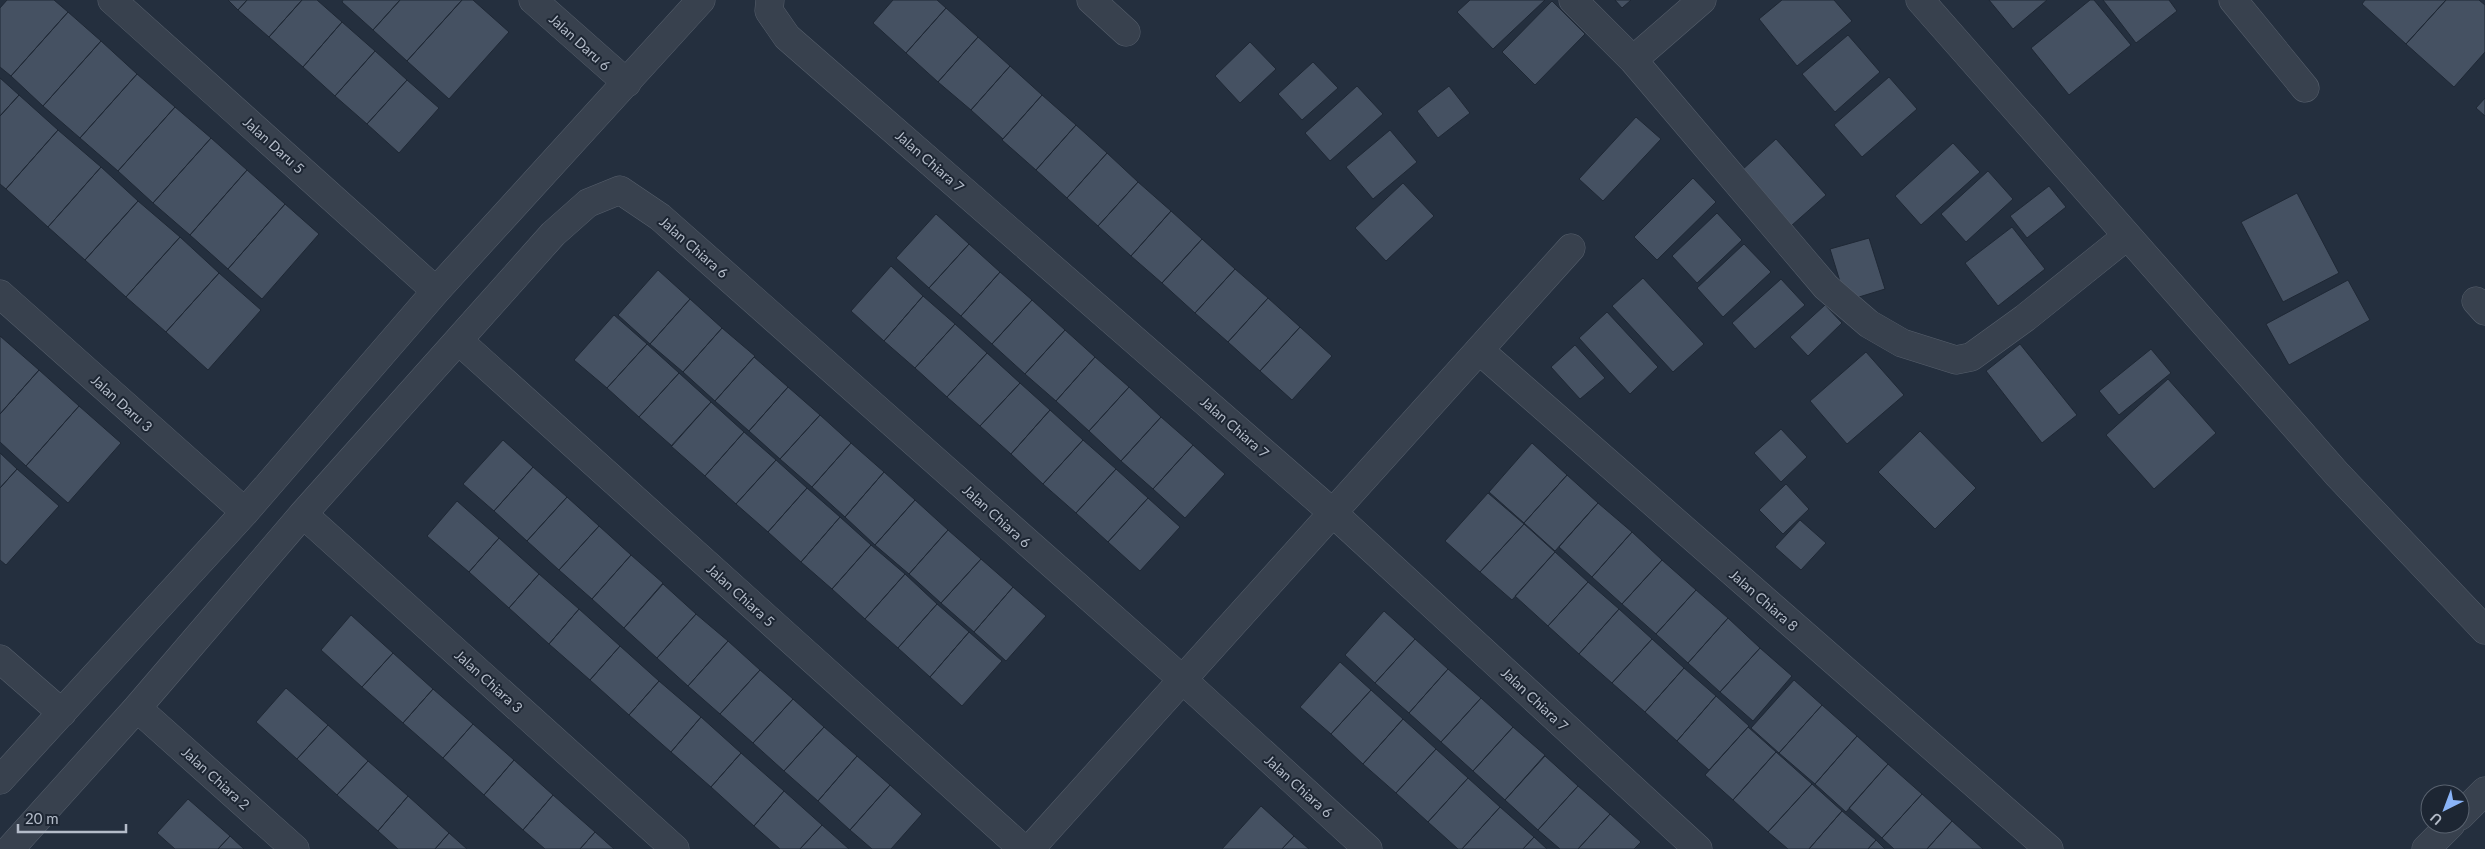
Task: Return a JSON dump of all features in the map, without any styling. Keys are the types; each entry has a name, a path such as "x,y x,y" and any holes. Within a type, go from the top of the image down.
{"street":[{"name":"Jalan Daru 5","path":"112,0 436,291"},
{"name":"Jalan Daru 6","path":"534,0 627,83"},
{"path":"0,780 245,512 436,291 702,0"},
{"path":"1091,0 1126,32"},
{"path":"1573,0 1633,60 1826,287 1869,324 1902,343 1956,360 1971,357 2025,318 2127,236"},
{"path":"1633,60 1702,0"},
{"path":"1920,0 2337,474 2485,630"},
{"path":"2233,0 2305,88"},
{"name":"Jalan Chiara 7","path":"769,6 787,37 1333,513 1698,849"},
{"name":"Jalan Chiara 6","path":"459,341 553,234 588,203 620,190 660,217 1182,680 1368,849"},
{"path":"1030,849 1571,248"},
{"name":"Jalan Daru 3","path":"0,294 245,512"},
{"path":"10,849 138,708 302,514 459,341"},
{"name":"Jalan Chiara 5","path":"459,341 1023,849"},
{"name":"Jalan Chiara 8","path":"1479,350 2049,849"},
{"name":"Jalan Chiara 3","path":"302,514 675,849"},
{"path":"0,659 62,713"},
{"name":"Jalan Chiara 2","path":"138,708 295,849"},
{"path":"2470,806 2485,791"},
{"path":"2426,849 2442,834"}],"building":[{"path":"7,0 54,0 68,12 11,76 0,67 0,8"},
{"path":"228,0 247,0 238,10"},
{"path":"247,0 302,0 269,37 238,10"},
{"path":"302,0 317,0 342,22 303,67 269,37"},
{"path":"343,0 400,0 373,30 342,2"},
{"path":"400,0 462,0 407,61 373,30"},
{"path":"462,0 473,0 509,32 449,99 407,61"},
{"path":"893,0 937,0 946,8 906,53 873,23"},
{"path":"1470,0 1545,0 1493,49 1457,12"},
{"path":"1615,0 1631,0 1622,8"},
{"path":"1782,0 1834,0 1852,21 1797,66 1759,19"},
{"path":"1989,0 2047,0 2013,29"},
{"path":"2090,0 2094,0 2131,45 2069,95 2031,48"},
{"path":"2103,0 2169,0 2177,11 2136,43"},
{"path":"2365,0 2446,0 2406,44 2362,4"},
{"path":"2446,0 2479,0 2485,5 2485,52 2454,87 2406,44"},
{"path":"1552,1 1585,34 1535,85 1502,52"},
{"path":"946,8 978,37 938,82 906,53"},
{"path":"68,12 101,41 43,106 11,76"},
{"path":"342,22 375,51 335,96 303,67"},
{"path":"1848,35 1880,72 1835,112 1802,74"},
{"path":"978,37 1010,66 971,110 938,82"},
{"path":"101,41 137,74 80,138 43,106"},
{"path":"1250,42 1276,69 1240,103 1215,76"},
{"path":"375,51 407,80 367,124 335,96"},
{"path":"1313,62 1338,88 1302,120 1278,94"},
{"path":"1010,66 1042,95 1003,139 971,110"},
{"path":"137,74 175,107 118,171 80,138"},
{"path":"1889,77 1917,109 1862,157 1834,125"},
{"path":"0,78 19,95 0,116"},
{"path":"407,80 439,108 399,153 367,124"},
{"path":"1357,86 1383,114 1330,161 1305,133"},
{"path":"1449,86 1470,113 1438,138 1417,111"},
{"path":"19,95 58,130 6,189 0,184 0,116"},
{"path":"1042,95 1076,125 1036,170 1002,140"},
{"path":"2485,98 2485,116 2476,108"},
{"path":"175,107 211,138 153,203 118,171"},
{"path":"1636,117 1661,139 1603,201 1579,179"},
{"path":"1076,125 1107,153 1067,198 1036,170"},
{"path":"58,130 101,167 48,227 6,189"},
{"path":"1390,130 1417,162 1373,199 1346,167"},
{"path":"211,138 247,170 190,235 153,203"},
{"path":"1776,139 1826,195 1791,226 1741,171"},
{"path":"1953,143 1980,172 1921,225 1895,196"},
{"path":"1107,153 1138,182 1098,226 1067,198"},
{"path":"101,167 138,201 85,260 48,227"},
{"path":"247,170 285,204 228,269 190,235"},
{"path":"1988,171 2013,199 1966,242 1941,214"},
{"path":"1693,178 1716,202 1657,260 1634,237"},
{"path":"1138,182 1171,211 1131,256 1098,226"},
{"path":"1403,183 1434,216 1386,261 1355,228"},
{"path":"2049,186 2066,207 2027,238 2010,216"},
{"path":"2297,193 2339,273 2283,302 2241,222"},
{"path":"138,201 180,237 126,297 85,260"},
{"path":"285,204 319,234 262,299 228,269"},
{"path":"1171,211 1202,239 1162,283 1131,256"},
{"path":"1717,213 1742,240 1697,283 1672,256"},
{"path":"936,214 969,244 929,288 896,258"},
{"path":"2012,227 2045,269 1998,306 1965,263"},
{"path":"180,237 219,273 166,332 126,297"},
{"path":"1869,238 1885,289 1846,301 1830,249"},
{"path":"1202,239 1235,269 1195,313 1162,283"},
{"path":"969,244 1000,272 961,316 929,288"},
{"path":"1744,244 1771,272 1723,317 1697,288"},
{"path":"891,266 923,296 884,341 851,311"},
{"path":"1235,269 1268,298 1228,342 1195,313"},
{"path":"658,270 690,299 650,344 618,315"},
{"path":"1000,272 1032,300 992,344 961,316"},
{"path":"219,273 261,310 208,370 166,332"},
{"path":"1643,278 1704,344 1673,372 1612,306"},
{"path":"1781,279 1805,305 1755,349 1732,323"},
{"path":"2348,280 2370,320 2289,365 2266,324"},
{"path":"923,296 955,324 915,368 884,341"},
{"path":"1268,298 1300,327 1260,371 1228,342"},
{"path":"690,299 722,328 683,372 650,344"},
{"path":"1032,300 1065,330 1025,374 992,344"},
{"path":"1825,305 1842,323 1808,356 1790,337"},
{"path":"1607,312 1658,367 1630,394 1579,338"},
{"path":"614,315 647,344 607,388 574,360"},
{"path":"955,324 987,353 947,397 915,368"},
{"path":"1300,327 1332,356 1292,400 1260,371"},
{"path":"722,328 755,356 715,401 683,372"},
{"path":"1065,330 1095,357 1056,401 1025,374"},
{"path":"0,336 39,370 0,414"},
{"path":"647,344 679,373 639,417 607,388"},
{"path":"2020,344 2077,415 2042,443 1986,371"},
{"path":"1575,345 1605,378 1580,399 1551,367"},
{"path":"2151,349 2171,373 2119,415 2099,391"},
{"path":"1866,352 1904,395 1847,444 1810,401"},
{"path":"987,353 1020,383 980,426 947,397"},
{"path":"754,357 788,387 749,431 715,401"},
{"path":"1095,357 1129,387 1089,431 1056,401"},
{"path":"39,370 79,406 26,466 0,442 0,414"},
{"path":"679,373 711,402 672,446 639,417"},
{"path":"2168,379 2216,433 2154,489 2106,435"},
{"path":"1020,383 1050,410 1011,454 980,426"},
{"path":"788,387 820,415 780,459 749,431"},
{"path":"1129,387 1161,417 1121,461 1089,431"},
{"path":"711,402 744,432 705,476 671,446"},
{"path":"79,406 121,443 68,503 26,466"},
{"path":"1050,410 1083,440 1043,484 1011,454"},
{"path":"820,415 851,443 812,487 780,459"},
{"path":"1161,417 1193,445 1153,489 1121,461"},
{"path":"1781,429 1807,457 1781,482 1754,453"},
{"path":"1920,431 1976,488 1935,529 1878,472"},
{"path":"744,432 776,460 736,504 705,476"},
{"path":"503,440 533,467 494,511 463,484"},
{"path":"1083,440 1116,469 1076,513 1043,484"},
{"path":"851,443 884,472 845,517 812,487"},
{"path":"1532,443 1567,475 1524,523 1489,492"},
{"path":"1193,445 1225,474 1185,518 1153,489"},
{"path":"0,453 17,469 0,488"},
{"path":"776,460 807,488 768,532 736,504"},
{"path":"533,467 567,497 527,541 494,511"},
{"path":"17,469 59,506 6,565 0,560 0,488"},
{"path":"1116,469 1148,498 1108,542 1076,513"},
{"path":"884,472 915,500 875,545 845,517"},
{"path":"1567,475 1598,503 1555,551 1524,523"},
{"path":"1786,484 1809,509 1783,534 1759,510"},
{"path":"807,488 840,517 801,562 768,532"},
{"path":"1488,493 1524,524 1480,572 1445,541"},
{"path":"567,497 599,526 559,570 527,541"},
{"path":"1148,498 1180,527 1140,571 1108,542"},
{"path":"915,500 948,530 909,574 875,545"},
{"path":"457,501 499,538 469,572 427,536"},
{"path":"1598,503 1632,532 1592,577 1559,547"},
{"path":"840,517 871,545 832,589 801,562"},
{"path":"1800,520 1826,543 1801,570 1775,547"},
{"path":"1524,524 1555,552 1512,600 1480,572"},
{"path":"599,526 631,555 592,599 559,570"},
{"path":"948,530 981,559 941,603 909,574"},
{"path":"1632,532 1662,560 1622,604 1592,577"},
{"path":"499,538 539,574 509,608 469,572"},
{"path":"871,545 905,574 865,619 832,589"},
{"path":"1555,552 1588,582 1548,626 1515,596"},
{"path":"631,555 663,583 624,628 592,599"},
{"path":"981,559 1013,587 974,632 941,603"},
{"path":"1662,560 1696,590 1656,634 1622,604"},
{"path":"539,574 579,609 549,644 509,608"},
{"path":"905,574 937,604 898,648 865,619"},
{"path":"1588,582 1619,609 1579,654 1548,626"},
{"path":"663,584 696,614 657,658 624,628"},
{"path":"1013,587 1046,616 1006,661 974,632"},
{"path":"1696,590 1728,618 1688,663 1656,634"},
{"path":"937,604 969,632 930,677 898,648"},
{"path":"579,609 620,646 590,680 549,644"},
{"path":"1619,609 1652,639 1612,683 1579,654"},
{"path":"1384,611 1415,639 1375,683 1345,655"},
{"path":"696,614 728,641 688,686 657,658"},
{"path":"351,615 393,653 362,687 321,650"},
{"path":"1728,618 1760,648 1720,692 1688,663"},
{"path":"969,632 1002,661 962,706 930,677"},
{"path":"1415,639 1448,669 1409,713 1375,683"},
{"path":"1652,639 1684,668 1645,712 1612,683"},
{"path":"728,641 760,670 720,714 688,686"},
{"path":"620,646 659,681 629,715 590,680"},
{"path":"1760,648 1792,676 1753,721 1720,692"},
{"path":"393,653 433,689 403,723 362,687"},
{"path":"1340,662 1371,690 1331,734 1300,707"},
{"path":"1684,668 1716,696 1677,741 1645,712"},
{"path":"1448,669 1481,698 1441,742 1409,713"},
{"path":"760,670 793,699 753,743 720,714"},
{"path":"1794,680 1822,705 1779,753 1751,728"},
{"path":"659,681 701,717 671,752 629,715"},
{"path":"286,688 328,725 297,759 256,722"},
{"path":"433,689 473,724 443,758 403,723"},
{"path":"1371,690 1403,719 1363,764 1331,734"},
{"path":"1716,696 1749,726 1709,770 1677,741"},
{"path":"1481,698 1513,727 1473,771 1441,742"},
{"path":"793,699 824,727 784,771 753,743"},
{"path":"1822,705 1857,736 1815,784 1779,753"},
{"path":"701,717 741,753 711,787 671,752"},
{"path":"1403,719 1436,749 1396,793 1363,764"},
{"path":"473,724 514,760 484,795 443,758"},
{"path":"328,725 368,761 337,795 297,759"},
{"path":"824,727 857,756 818,801 784,771"},
{"path":"1513,727 1545,755 1505,800 1473,771"},
{"path":"1748,727 1776,752 1733,800 1705,775"},
{"path":"1857,736 1888,764 1846,812 1815,784"},
{"path":"1436,749 1468,778 1428,822 1396,793"},
{"path":"1776,752 1812,784 1768,832 1733,800"},
{"path":"741,753 784,791 754,826 711,787"},
{"path":"857,756 890,785 850,830 818,801"},
{"path":"1545,756 1578,786 1538,830 1505,800"},
{"path":"514,760 553,795 523,830 484,795"},
{"path":"368,761 408,796 378,831 337,795"},
{"path":"1888,764 1922,794 1882,838 1849,808"},
{"path":"1468,778 1500,807 1462,849 1458,849 1428,822"},
{"path":"1812,784 1842,811 1809,849 1788,849 1768,832"},
{"path":"890,785 922,814 891,849 872,849 850,830"},
{"path":"1578,786 1610,814 1578,849 1560,849 1538,830"},
{"path":"784,791 822,825 800,849 780,849 754,826"},
{"path":"1922,794 1952,821 1927,849 1894,849 1882,838"},
{"path":"553,795 595,832 580,849 545,849 523,830"},
{"path":"408,796 449,833 435,849 398,849 378,831"},
{"path":"188,799 230,836 218,849 175,849 157,833"},
{"path":"1261,806 1294,836 1282,849 1222,849"},
{"path":"1500,807 1534,837 1523,849 1462,849"},
{"path":"1842,811 1876,840 1868,849 1809,849"},
{"path":"1610,814 1641,842 1634,849 1578,849"},
{"path":"1952,821 1983,849 1927,849"},
{"path":"822,825 849,849 800,849"},
{"path":"595,832 614,849 580,849"},
{"path":"449,833 467,849 435,849"},
{"path":"230,836 244,849 218,849"},
{"path":"1294,836 1309,849 1282,849"},
{"path":"1534,837 1547,849 1523,849"},
{"path":"1876,840 1885,849 1868,849"}]}
